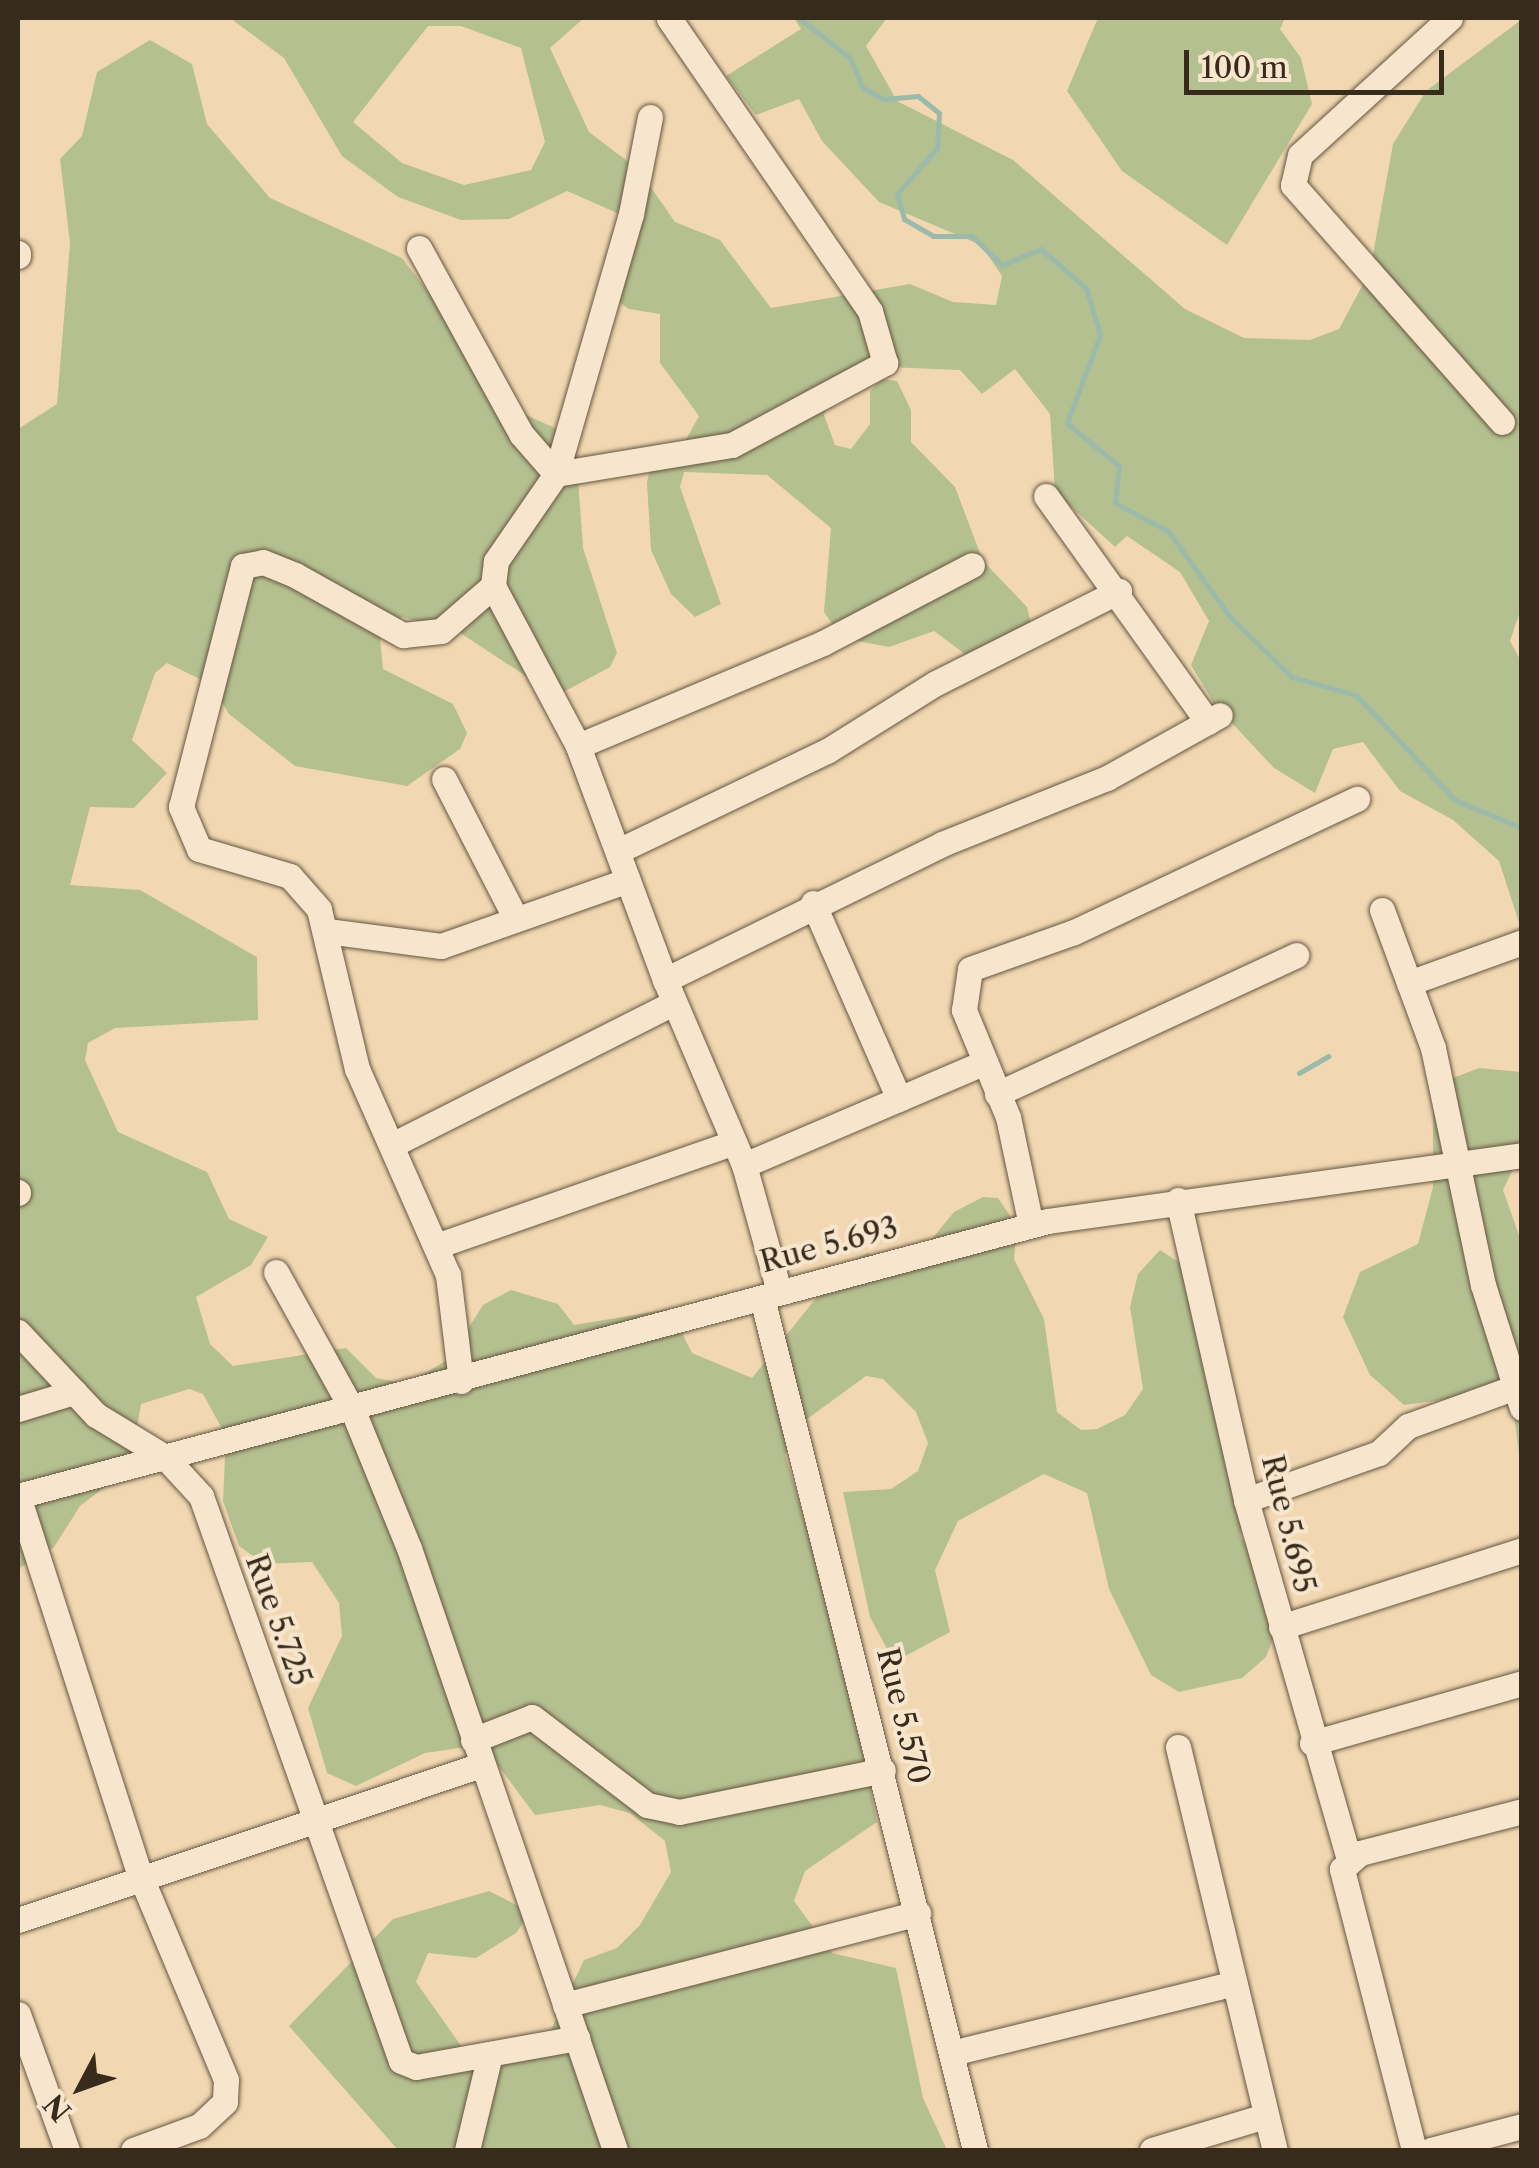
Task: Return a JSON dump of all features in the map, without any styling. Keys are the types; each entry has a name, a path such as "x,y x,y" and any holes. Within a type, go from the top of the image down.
{"street":[{"path":"556,474 732,445 885,363 870,311 669,18"},
{"path":"1450,18 1300,155 1293,185 1502,422"},
{"path":"461,1380 436,1246 340,1014 327,930 302,883 216,857 182,824 233,584 243,566 264,562 419,636 442,632 493,586 496,561 556,474 632,214 650,118"},
{"path":"419,248 522,435 556,474"},
{"path":"392,1146 669,992 813,903 942,844 1108,778 1214,719 1046,496"},
{"path":"578,746 823,643 972,565"},
{"name":"Rue 5.570","path":"493,586 578,746 669,992 738,1154 975,2150"},
{"path":"618,851 827,751 936,683 1119,592"},
{"path":"444,779 516,919"},
{"path":"1032,1226 997,1094 964,1010 970,970 1074,932 1357,799"},
{"path":"327,930 410,948 516,919 628,880"},
{"path":"813,903 899,1098"},
{"path":"1246,1500 1379,1453 1408,1426 1519,1398 1409,983 1382,910"},
{"path":"1409,983 1522,942"},
{"path":"997,1094 1296,956"},
{"path":"436,1246 738,1154 899,1098 983,1063"},
{"name":"Rue 5.693","path":"165,1457 353,1411 1032,1226 1178,1200 1522,1155"},
{"name":"Rue 5.695","path":"1178,1200 1246,1500 1312,1743 1349,1860 1342,1868 1348,1904 1414,2150"},
{"path":"276,1272 353,1411 474,1740 615,2150"},
{"name":"Rue 5.725","path":"18,1332 74,1392 165,1457 201,1496 396,2054 416,2068 576,2038"},
{"path":"18,1409 74,1392"},
{"path":"133,2150 199,2126 225,2102 226,2080 140,1875 18,1496 165,1457"},
{"path":"1281,1627 1522,1550"},
{"path":"1312,1743 1522,1683"},
{"path":"474,1740 532,1717 647,1805 678,1812 882,1770"},
{"path":"1178,1747 1275,2150"},
{"path":"18,1920 140,1875 482,1765"},
{"path":"1349,1860 1522,1811"},
{"path":"565,2004 918,1913"},
{"path":"952,2052 1234,1983"},
{"path":"18,2014 68,2150"},
{"path":"467,2150 490,2054"},
{"path":"1152,2150 1266,2116"},
{"path":"1431,2150 1522,2126"}],"green space":[{"path":"230,18 584,18 550,48 589,132 639,170 675,222 720,240 771,308 910,284 953,302 996,305 1002,276 981,245 879,202 822,141 799,99 756,115 726,76 801,29 794,18 887,18 866,46 897,101 1013,160 1185,309 1244,338 1310,340 1339,329 1370,271 1393,144 1426,91 1521,20 1522,606 1510,641 1522,663 1521,929 1499,861 1453,820 1400,791 1363,742 1333,749 1315,793 1274,768 1215,705 1191,665 1209,621 1180,572 1127,536 1115,547 1055,492 1050,414 1015,369 982,394 960,370 863,366 837,385 824,415 835,445 851,449 870,424 870,391 882,379 897,381 911,410 911,442 955,487 983,561 1027,607 1031,624 1004,664 973,660 934,631 889,647 842,638 824,612 831,528 767,475 684,472 680,487 721,604 695,617 671,594 651,550 647,483 650,467 684,443 699,416 660,363 660,314 629,309 603,291 605,258 624,233 624,216 567,191 509,219 461,220 398,197 342,156 284,58","holes":["428,26 461,26 521,48 545,142 531,170 464,185 402,163 353,122"]},
{"path":"1098,18 1285,18 1280,29 1301,58 1312,104 1227,245 1122,171 1067,91"},
{"path":"150,40 192,64 207,124 270,198 402,258 451,322 488,398 575,437 583,548 617,653 610,667 556,696 459,632 402,617 380,639 383,669 453,704 467,733 460,749 407,786 295,766 229,714 212,685 167,663 155,673 132,740 167,773 134,808 90,807 70,885 140,890 257,957 258,1020 115,1028 88,1043 85,1060 118,1132 207,1172 229,1219 268,1237 251,1265 196,1297 210,1344 233,1366 346,1348 376,1378 407,1384 449,1359 483,1305 511,1290 558,1304 574,1325 670,1309 692,1353 752,1378 841,1267 868,1253 898,1267 913,1262 954,1212 983,1197 998,1198 1017,1226 1014,1259 1044,1319 1057,1412 1081,1430 1097,1429 1125,1415 1143,1389 1130,1307 1138,1274 1160,1250 1188,1268 1239,1435 1241,1537 1270,1580 1278,1626 1266,1657 1242,1678 1179,1692 1151,1675 1109,1589 1087,1493 1044,1474 958,1521 935,1570 950,1632 894,1662 870,1617 843,1492 891,1489 918,1471 928,1443 916,1412 883,1379 866,1376 799,1425 785,1455 835,1619 877,1822 805,1871 794,1901 832,1953 896,1968 923,2098 947,2150 398,2150 289,2026 393,1919 489,1891 518,1906 525,1920 516,1933 476,1958 428,1953 416,1982 464,2050 548,2036 584,1960 617,1948 640,1925 671,1872 665,1841 630,1813 600,1805 535,1815 488,1752 473,1746 425,1753 356,1786 327,1773 308,1708 342,1636 339,1603 312,1562 264,1564 239,1546 223,1501 226,1436 203,1394 189,1389 141,1404 130,1468 80,1506 54,1547 18,1569 18,429 57,404 70,243 60,159 82,136 97,72"},
{"path":"1479,1068 1521,1072 1521,1153 1503,1190 1521,1241 1521,1471 1511,1391 1404,1405 1370,1375 1343,1317 1360,1272 1418,1244 1433,1187 1433,1105 1448,1080"}],"waterway":[{"path":"799,18 850,58 863,88 884,99 918,96 939,113 937,148 897,194 904,219 933,236 972,236 1002,265 1041,249 1086,288 1100,335 1067,423 1119,466 1115,503 1168,531 1231,618 1292,677 1356,695 1455,800 1522,828"},
{"path":"1299,1073 1329,1056"}]}
